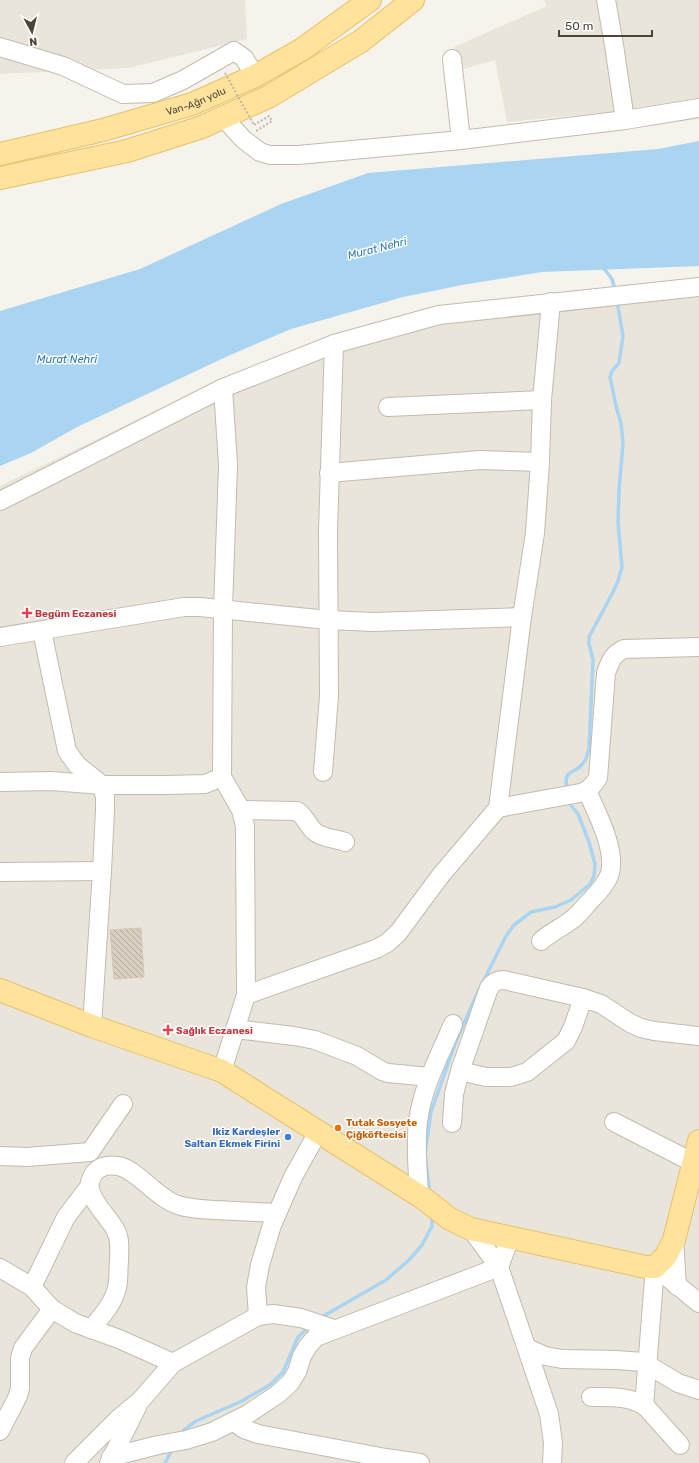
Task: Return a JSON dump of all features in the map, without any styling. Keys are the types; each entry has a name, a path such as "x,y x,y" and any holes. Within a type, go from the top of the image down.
{"main road":[{"name":"Van-Ağrı yolu","path":"0,154 103,130 192,104 255,76 301,50 370,0"},
{"path":"0,178 127,151 202,127 270,96 361,41 413,0"},
{"path":"211,96 223,117"},
{"path":"0,990 92,1026 222,1071 421,1197 450,1219 471,1229 510,1238 646,1267 655,1267 666,1256 674,1240 699,1141"}],"street":[{"path":"606,0 614,45 624,120"},
{"path":"0,47 63,66 123,94 153,93 183,80 234,51 244,58 255,76"},
{"path":"452,59 462,140"},
{"path":"223,117 248,132 260,152 270,155 298,155 462,140 624,120 699,108"},
{"path":"0,500 223,388 334,344 439,314 699,287"},
{"path":"246,995 376,949 387,943 398,933 441,875 498,808 522,618 535,533 540,462 542,400 551,302"},
{"path":"323,772 329,708 328,530 334,344"},
{"path":"222,1071 246,995 245,826 241,810 222,777 223,609 228,466 223,388"},
{"path":"388,407 542,400"},
{"path":"329,473 480,460 520,460 540,462"},
{"path":"0,637 184,607 223,609 328,620 373,622 522,618"},
{"path":"42,631 67,751 64,775 60,781"},
{"path":"498,808 583,792 598,778 606,673 610,660 616,653 624,649 699,647"},
{"path":"67,751 77,765 102,785 105,797 92,1026"},
{"path":"0,782 60,781 102,785 167,785 205,784 222,777"},
{"path":"541,941 576,917 596,895 608,878 610,872 610,853 601,822 583,792"},
{"path":"241,810 297,811 301,813 318,835 345,842"},
{"path":"0,872 102,871"},
{"path":"452,1123 454,1094 460,1071 489,988 495,982 504,980 583,998 601,1004 630,1023 641,1028 699,1036"},
{"path":"460,1071 486,1077 511,1077 527,1072 566,1041 573,1027 583,998"},
{"path":"421,1197 416,1143 418,1121 422,1100 430,1077 453,1024"},
{"path":"235,1029 316,1040 357,1056 388,1073 430,1077"},
{"path":"32,1287 66,1217 89,1187 94,1172 94,1160 123,1104"},
{"path":"614,1122 694,1163"},
{"path":"258,1316 256,1287 260,1265 272,1225 293,1177 318,1132"},
{"path":"0,1156 94,1160 106,1165 119,1166 132,1172 163,1198 178,1206 197,1209 277,1213"},
{"path":"89,1187 99,1208 115,1229 119,1238 120,1248 117,1288 110,1304 91,1329"},
{"path":"471,1229 499,1267 549,1414 553,1443 552,1463"},
{"path":"110,1460 158,1445 186,1440 212,1432 234,1422 278,1394 290,1383 297,1372 302,1356 308,1346 327,1328 499,1267 510,1238"},
{"path":"674,1240 677,1286"},
{"path":"655,1267 699,1303"},
{"path":"644,1406 655,1267"},
{"path":"0,1268 32,1287 52,1309 75,1323 119,1339 173,1363"},
{"path":"0,1431 18,1396 20,1388 20,1358 23,1348 52,1309"},
{"path":"74,1463 117,1420 141,1400 173,1363 258,1316 273,1314 301,1318 327,1328"},
{"path":"527,1348 545,1356 562,1359 637,1361 648,1365 678,1383 699,1390"},
{"path":"591,1397 611,1397 640,1403 680,1445"},
{"path":"110,1460 141,1400"},
{"path":"234,1422 244,1429 258,1434 378,1457 420,1463"}],"path":[{"path":"225,73 248,132"},
{"path":"269,116 272,121 248,132 269,116"}],"shaded area":[{"path":"0,0 245,0 247,39 129,68 0,74"},
{"path":"544,0 699,0 699,103 507,122 495,60 460,70 454,47 547,6"},
{"path":"699,280 699,1463 0,1463 0,486 219,380 338,333 432,307"}],"water":[{"name":"Murat Nehri","path":"699,141 699,266 542,272 462,285 403,297 291,329 228,356 77,427 31,453 0,466 0,311 140,269 281,204 368,173 658,149"}],"building":[{"path":"141,928 144,977 114,979 110,930"}],"waterway":[{"path":"602,266 612,279 615,290"},
{"path":"567,790 566,783 568,775 580,767 586,759 589,749 593,660 589,637 613,592 622,567 618,523 623,443 621,423 610,377 612,371 619,363 623,336 617,301"},
{"path":"430,1194 425,1154 431,1112 455,1044 476,996 506,936 514,925 531,912 555,907 571,900 590,884 594,876 595,864 589,842 578,814 568,800"},
{"path":"320,1318 386,1280 409,1260 422,1245 432,1226 432,1215"},
{"path":"180,1436 184,1430 196,1421 242,1401 271,1384 283,1372 298,1337 309,1327"},
{"path":"165,1463 173,1448"}],"place":[{"name":"Begüm Eczanesi","path":"27,613"},
{"name":"Sağlık Eczanesi","path":"168,1030"},
{"name":"Tutak Sosyete Çiğköftecisi","path":"338,1128"},
{"name":"Ikiz Kardeşler Saltan Ekmek Firini","path":"288,1137"}]}
